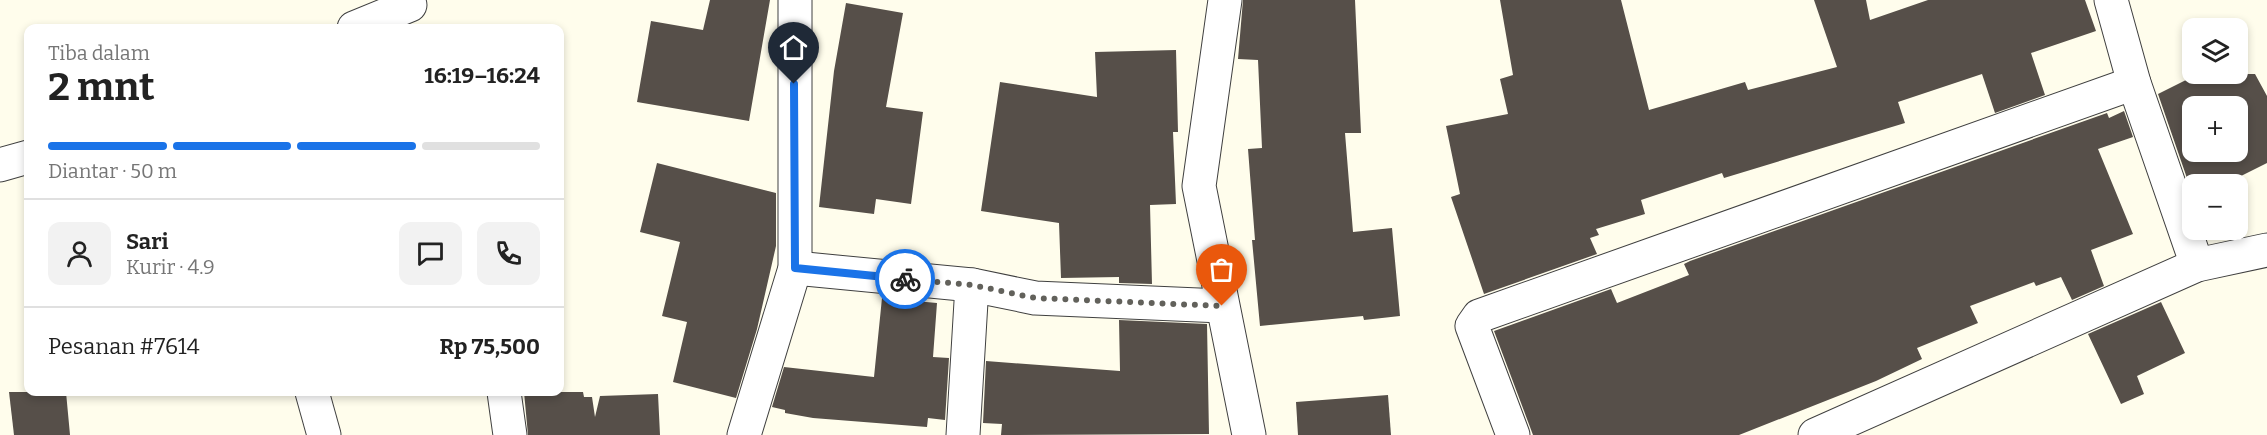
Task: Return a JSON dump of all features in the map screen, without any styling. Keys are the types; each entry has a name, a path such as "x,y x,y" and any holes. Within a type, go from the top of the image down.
{"street":[{"path":"744,435 795,268 795,0"},
{"path":"1225,0 1199,186 1249,435"},
{"path":"2111,0 2134,83 2197,265"},
{"path":"364,24 410,5"},
{"path":"1513,435 1472,326 1479,316 2134,83"},
{"path":"0,165 24,158"},
{"path":"1815,435 2197,265 2267,250"},
{"path":"795,268 972,285 1035,298 1222,306"},
{"path":"963,435 972,285"},
{"path":"313,396 324,435"},
{"path":"505,396 510,435"}],"building":[{"path":"710,0 770,0 749,121 637,102 651,21 703,30"},
{"path":"1243,0 1355,0 1361,133 1345,133 1353,232 1392,228 1400,316 1364,320 1363,316 1260,326 1252,240 1255,240 1248,149 1262,148 1258,60 1238,59"},
{"path":"1500,0 1621,0 1649,110 1745,82 1748,90 1837,67 1814,0 1866,0 1870,20 1928,0 2085,0 2096,31 2031,53 2045,95 1995,113 1982,74 1898,102 1905,123 1724,178 1722,173 1641,200 1645,214 1596,229 1599,235 1590,238 1597,254 1484,294 1451,197 1460,194 1446,126 1508,114 1500,79 1513,75"},
{"path":"846,3 903,13 886,107 923,112 911,204 876,199 874,214 819,207 834,71"},
{"path":"1176,50 1178,132 1173,132 1176,204 1150,205 1152,284 1119,283 1119,277 1061,278 1059,223 981,211 1000,82 1097,97 1095,52"},
{"path":"2248,74 2255,74 2267,96 2267,163 2245,174 2186,174 2158,94 2182,82 2182,84 2248,84"},
{"path":"2124,111 2133,137 2098,149 2133,234 2091,250 2104,286 2072,300 2061,277 2036,286 2034,282 1970,306 1978,323 1917,348 1922,359 1876,381 1739,435 1533,435 1494,331 1611,289 1617,303 1689,275 1684,264 1690,261 2107,113 2109,118"},
{"path":"657,163 776,193 776,246 757,329 736,398 673,382 687,322 662,316 680,242 640,232"},
{"path":"882,298 937,303 933,357 949,358 945,420 928,418 927,427 813,418 785,413 785,410 772,407 784,367 874,377"},
{"path":"2161,302 2185,353 2137,376 2144,394 2121,404 2088,334"},
{"path":"1119,320 1207,324 1209,434 1001,435 1002,424 983,423 986,361 1120,371"},
{"path":"9,392 24,392 24,396 66,396 70,435 14,435"},
{"path":"564,392 583,392 584,397 592,397 595,417 600,396 658,394 660,435 528,435 524,396 564,396"},
{"path":"1388,395 1391,435 1298,435 1296,402"}],"way so far":[{"path":"905,279 972,285 1035,298 1222,306"}],"route":[{"path":"794,84 795,268 905,279"}]}
